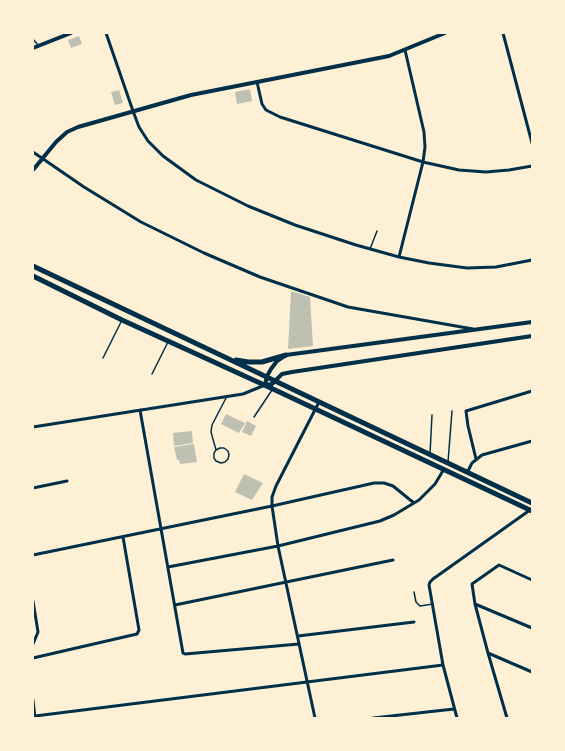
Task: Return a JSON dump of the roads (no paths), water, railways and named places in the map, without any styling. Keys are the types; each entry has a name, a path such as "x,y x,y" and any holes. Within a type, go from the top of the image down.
{"highway":[{"path":"33,266 532,502"},
{"path":"33,276 122,320 169,340 531,510"},
{"path":"228,359 248,362 262,362 286,356"}],"street":[{"path":"33,48 71,33"},
{"path":"106,33 132,111 148,141 163,156 196,180 248,206 295,225 399,257 467,268 496,267 532,260"},
{"path":"33,170 41,158 67,132 78,127 191,95 389,56 445,33"},
{"path":"503,33 532,143"},
{"path":"399,257 423,162 425,147 424,132 405,50"},
{"path":"256,82 262,104 266,110 280,117 423,162 459,170 486,172 532,166"},
{"path":"33,152 84,187 140,222 204,253 260,277 348,307 476,330"},
{"path":"265,385 267,376 277,361 286,356 532,322"},
{"path":"33,427 243,394 265,385 272,384 282,374 292,372 532,336"},
{"path":"476,459 468,426 466,410 532,391"},
{"path":"315,718 278,546 272,497 276,486 319,402"},
{"path":"140,410 182,651 185,654 299,644"},
{"path":"468,471 472,463 482,455 532,441"},
{"path":"168,567 278,546 380,521 394,515 414,503 435,484 444,469"},
{"path":"33,488 67,481"},
{"path":"33,555 272,506 374,483 384,483 393,486 414,503"},
{"path":"457,718 443,665 429,585 433,579 531,510"},
{"path":"33,658 136,634 138,632 139,630 123,537"},
{"path":"175,605 285,581 393,560"},
{"path":"507,718 475,604 472,584 499,565 532,580"},
{"path":"33,601 38,632 33,644"},
{"path":"475,604 532,628"},
{"path":"298,636 414,622"},
{"path":"488,653 532,672"},
{"path":"33,700 35,717 306,681 443,665"},
{"path":"373,718 454,709"}],"lane":[{"path":"33,39 38,45"},
{"path":"370,249 377,231"},
{"path":"103,358 122,320"},
{"path":"152,374 169,340"},
{"path":"254,417 273,389"},
{"path":"216,450 224,448 228,451 228,459 225,462 221,463 216,461 214,458 214,453 216,450 211,432 212,424 227,396"},
{"path":"448,462 452,411"},
{"path":"430,454 432,415"},
{"path":"414,592 416,602 420,606 433,604"}]}
